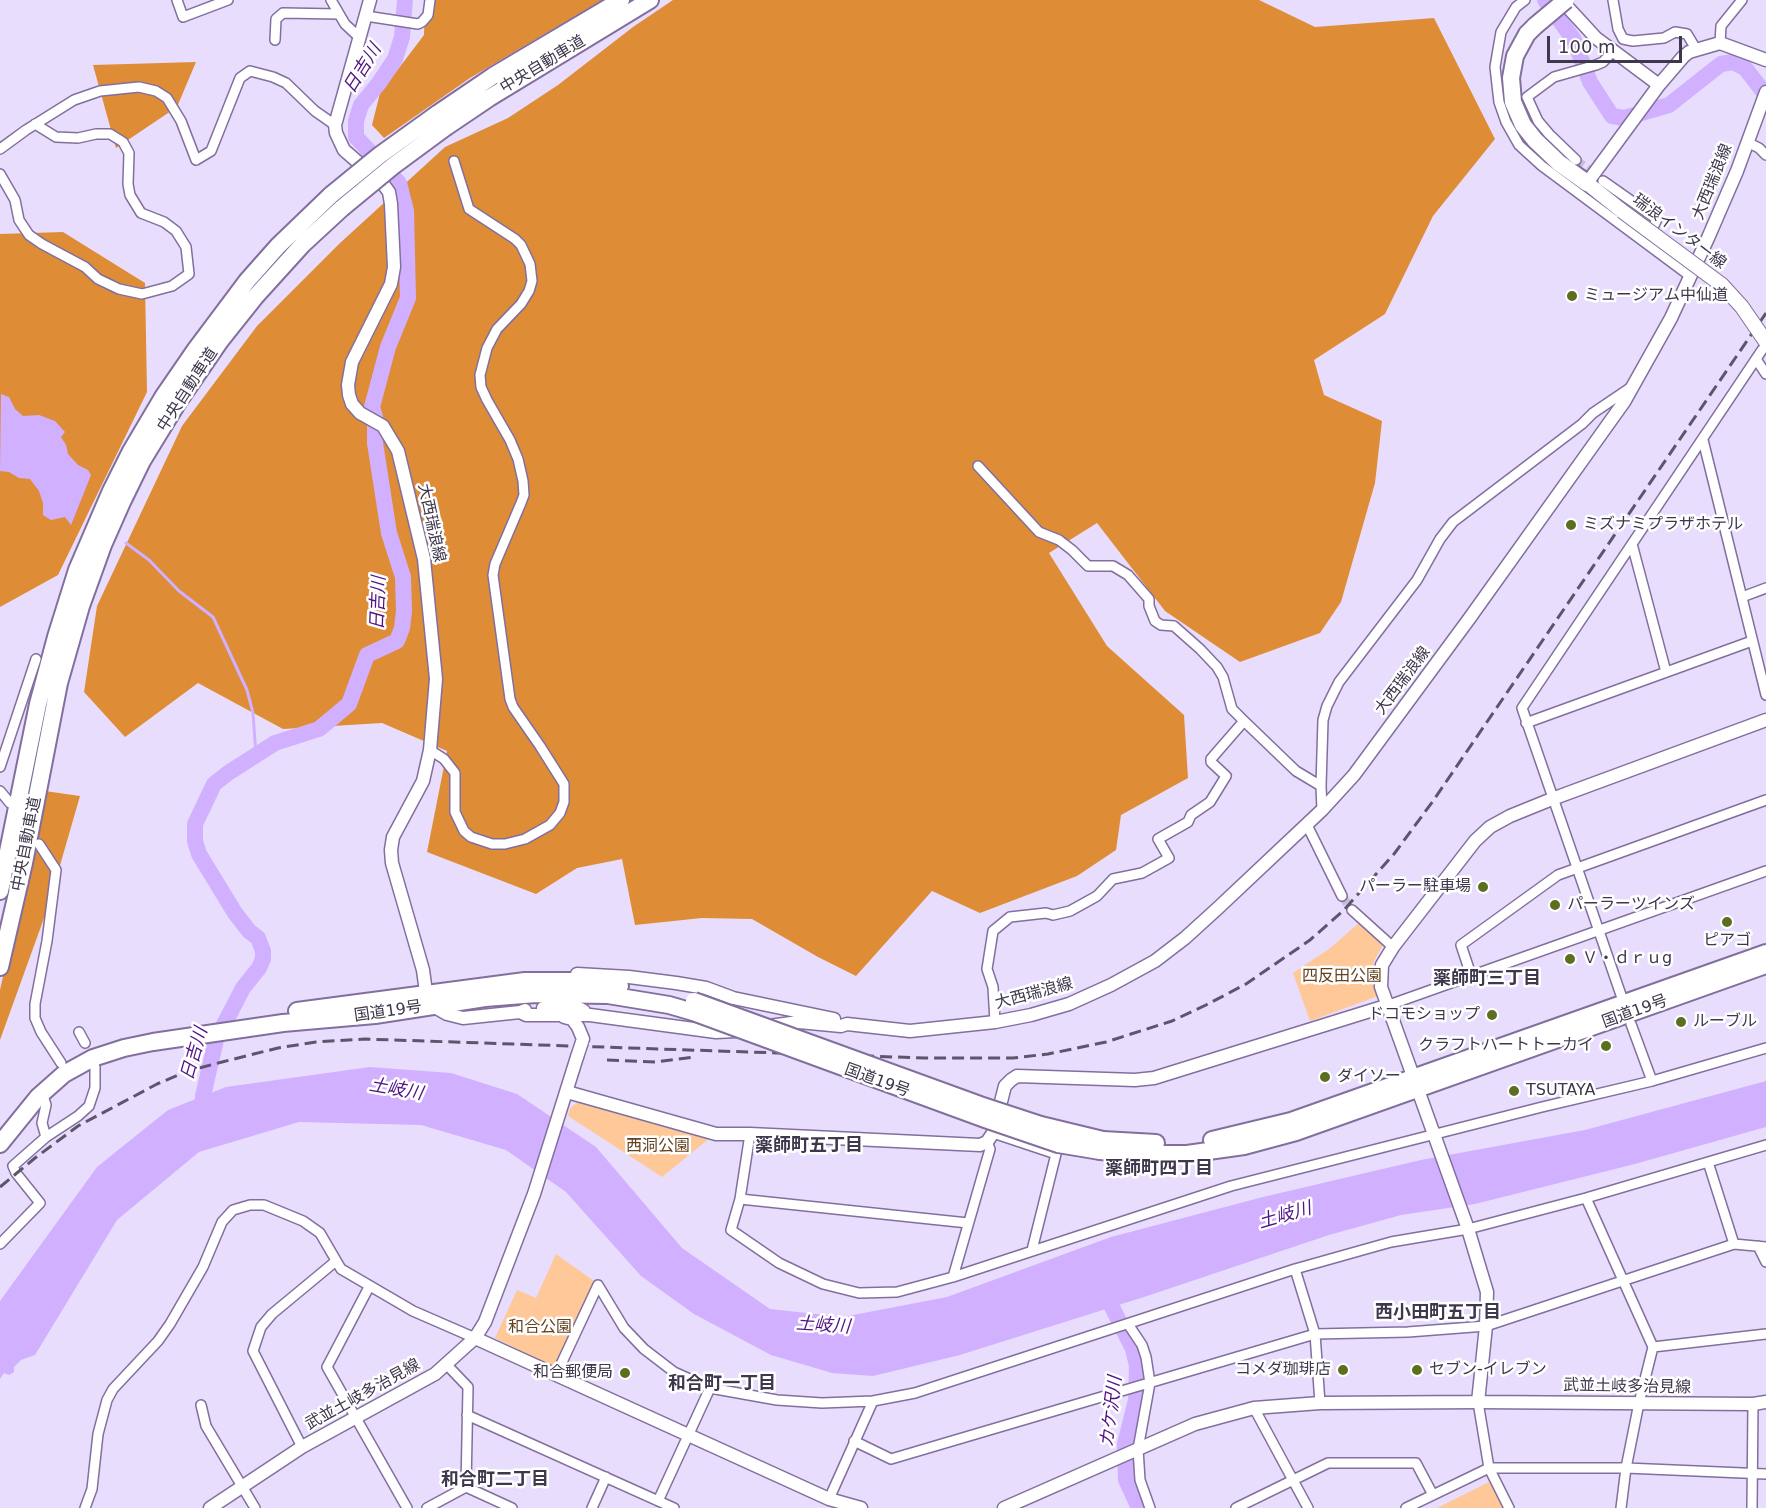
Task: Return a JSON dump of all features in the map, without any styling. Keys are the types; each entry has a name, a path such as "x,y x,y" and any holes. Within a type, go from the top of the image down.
{"highway":[{"name":"中央自動車道","path":"441,121 493,76 621,0"},
{"name":"中央自動車道","path":"0,967 24,863 59,683 81,606 103,545 122,502 142,461 178,402 220,341 255,297 303,244 336,201 381,155 441,121 489,98 650,0"},
{"path":"1566,0 1527,34 1515,56 1511,78 1513,102 1523,124 1535,140 1559,163 1595,182"},
{"name":"中央自動車道","path":"0,891 38,704 56,637 77,570 111,491 131,451 163,398 247,281 278,246 336,201"},
{"name":"国道19号","path":"1417,1083 1766,953"},
{"name":"国道19号","path":"430,999 525,981 598,983 646,990 1102,1145 1193,1143 1292,1120 1417,1083 1766,965"},
{"name":"国道19号","path":"0,1125 23,1096 61,1063 88,1048 126,1036 207,1029 400,999 574,994 637,999 693,1007"},
{"name":"国道19号","path":"0,1144 40,1095 64,1074 93,1058 207,1029"}],"main road":[{"path":"335,125 370,0"},
{"path":"1561,0 1596,38 1659,85"},
{"path":"1595,182 1624,130 1683,57 1696,49 1720,43 1766,60"},
{"name":"大西瑞浪線","path":"847,1024 910,1032 995,1022 1069,1004 1155,961 1185,938 1322,810 1354,775 1417,690 1624,402 1671,318 1708,238 1764,96"},
{"name":"大西瑞浪線","path":"335,125 336,134 344,150 383,184 391,204 393,276 358,349 350,374 349,396 352,404 360,413 383,426 398,451 424,559 436,678 430,750 423,781 393,837 391,850 392,863 430,999"},
{"name":"瑞浪インター線","path":"1595,182 1622,211 1722,285 1747,314 1766,343"},
{"path":"1478,1402 1487,1292 1436,1135 1381,987 1382,965 1393,947 1475,841 1490,827 1509,816 1552,799 1766,720"},
{"path":"525,981 544,976 580,974 629,977 706,988 733,998 842,1020 847,1024"},
{"path":"733,998 739,1002 738,1025 734,1031"},
{"path":"430,999 447,1014 463,1018 564,1006 582,1009 590,1016"},
{"path":"567,1092 716,1134 980,1144 990,1138 1005,1086 1017,1076 1135,1080 1154,1078 1389,1005"},
{"path":"520,1012 526,1015 590,1016 716,1032 799,1022 841,1026 847,1024"},
{"path":"558,1015 572,1019 578,1027 582,1041"},
{"path":"590,1016 586,1037 582,1041 534,1194 485,1322 475,1338 689,1434 826,1503 861,1508"},
{"name":"武並土岐多治見線","path":"210,1508 302,1447 435,1374 475,1338"},
{"name":"武並土岐多治見線","path":"1004,1508 1195,1424 1254,1408 1320,1403 1753,1404 1766,1402"}],"street":[{"path":"177,0 183,17 228,0"},
{"path":"331,0 338,14 360,38"},
{"path":"366,16 418,24 426,19 430,0"},
{"path":"1525,0 1507,18 1501,32 1495,81 1506,122 1519,145 1542,166 1689,276"},
{"path":"1613,0 1618,29 1623,39 1633,41 1664,38 1675,32 1687,34 1696,49"},
{"path":"1720,43 1721,26 1742,0"},
{"path":"275,40 276,19 283,13 338,14"},
{"path":"1576,160 1538,121 1527,97 1554,76 1596,65 1603,62 1614,51"},
{"path":"0,149 74,100 100,91 139,87 156,90 167,98 181,121 196,160 211,152 240,78 250,71 286,83 322,117 335,125"},
{"path":"0,174 15,200 19,220 29,235 85,267 98,279 119,289 142,294 172,286 189,274 186,247 176,231 164,222 141,213 130,195 129,153 123,142 110,134 78,138 56,137 35,124"},
{"path":"1747,142 1759,148 1766,155"},
{"path":"430,750 444,759 455,773 455,812 464,831 471,837 492,844 515,842 538,833 550,825 560,813 564,802 564,784 510,699 493,575 495,564 524,495 523,481 518,459 487,400 480,375 487,348 496,329 521,304 529,291 532,281 530,264 521,245 515,239 469,209 454,161"},
{"path":"1595,182 1657,219 1646,243"},
{"path":"1621,995 1522,708 1766,343"},
{"path":"1756,359 1766,374"},
{"path":"1322,810 1323,720 1327,706 1339,682 1417,580 1440,539 1453,522 1582,424 1593,413 1632,387"},
{"path":"1703,440 1766,695"},
{"path":"978,466 1039,532 1059,540 1088,566 1113,566 1128,575 1149,599 1149,606 1155,621 1161,625 1174,626 1217,668 1223,676 1232,709 1296,771 1321,786"},
{"path":"1632,544 1666,672"},
{"path":"1742,597 1766,588"},
{"path":"1526,723 1752,640"},
{"path":"0,766 36,659"},
{"path":"995,1022 993,987 987,969 993,931 1010,917 1053,915 1070,911 1097,896 1113,879 1142,873 1168,858 1158,839 1188,822 1191,815 1209,802 1226,776 1210,759 1244,721"},
{"path":"0,791 10,803"},
{"path":"1471,975 1461,945 1558,874 1766,800"},
{"path":"1307,825 1342,896"},
{"path":"39,844 56,870 47,941 34,1005 35,1018 41,1032 61,1063"},
{"path":"1389,1005 1766,871"},
{"path":"1352,910 1393,947"},
{"path":"1631,1024 1652,1081"},
{"path":"79,1032 85,1043"},
{"path":"750,1134 740,1199 731,1230 779,1263 823,1284 860,1293 897,1292 953,1277 1231,1186 1652,1081 1766,1048"},
{"path":"0,1244 40,1203 13,1166 46,1137 89,1106 95,1088 95,1066"},
{"path":"40,1095 46,1106 42,1123 46,1137"},
{"path":"953,1277 990,1149 990,1138 1056,1154 1032,1250"},
{"path":"556,1375 598,1285 624,1328 644,1350 674,1372 710,1388 777,1400 873,1401 915,1393 1295,1269 1391,1242 1587,1198 1766,1145"},
{"path":"1708,1162 1734,1244"},
{"path":"1587,1198 1653,1347 1626,1468 1621,1508"},
{"path":"740,1199 968,1223"},
{"path":"85,1508 92,1488 98,1434 107,1400 113,1389 159,1341 203,1267 222,1222 233,1210 250,1205 264,1205 303,1221 320,1233 340,1269 413,1311 475,1338"},
{"path":"854,1441 891,1459 1315,1334 1408,1332 1486,1326 1734,1244 1762,1247 1766,1262"},
{"path":"302,1447 253,1351 261,1327 272,1314 336,1261"},
{"path":"1295,1269 1315,1334 1320,1403"},
{"path":"369,1287 327,1367 407,1508"},
{"path":"1128,1323 1142,1345 1150,1383 1138,1449 1140,1480 1150,1508"},
{"path":"1653,1347 1766,1334"},
{"path":"446,1364 468,1387 466,1487"},
{"path":"658,1501 710,1388"},
{"path":"826,1503 873,1401"},
{"path":"1478,1402 1489,1468 1509,1508"},
{"path":"1752,1508 1753,1404"},
{"path":"201,1405 206,1426 255,1508"},
{"path":"1254,1408 1308,1508"},
{"path":"467,1415 674,1508"},
{"path":"1236,1508 1328,1463 1416,1463 1433,1495"},
{"path":"1406,1508 1489,1468 1626,1468 1766,1474"},
{"path":"592,1508 606,1477"},
{"path":"427,1508 466,1487"},
{"path":"466,1487 512,1508"}],"green space":[{"name":"四反田公園","path":"1359,923 1384,943 1374,961 1373,974 1378,996 1310,1021 1293,973 1329,949"},
{"name":"西洞公園","path":"579,1101 710,1138 662,1177 568,1116 570,1108"},
{"name":"和合公園","path":"556,1254 594,1281 555,1368 495,1338 517,1290 536,1298"},
{"path":"1491,1481 1504,1508 1437,1508"}],"shaded area":[{"path":"425,0 602,0 470,78 384,138 372,125 380,93 424,35"},
{"path":"673,0 1259,0 1315,27 1434,18 1495,139 1433,216 1385,314 1314,360 1324,395 1382,421 1375,483 1341,602 1320,633 1240,662 1165,611 1097,523 1049,553 1107,646 1184,715 1188,778 1121,815 1116,850 1077,876 980,913 932,891 856,976 752,919 702,918 635,925 622,859 577,868 536,894 427,852 447,751 382,723 283,729 198,683 125,737 84,692 97,606 182,426 257,326 339,244 445,147 508,118 558,85 633,27"},
{"path":"196,62 177,107 116,148 93,65"},
{"path":"63,232 145,283 147,392 58,575 0,607 0,234"},
{"path":"45,791 80,796 48,907 0,1040 0,990"}],"water":[{"path":"1,394 9,397 15,409 23,416 39,415 55,421 65,432 61,437 68,454 91,475 71,525 65,517 51,520 43,515 43,503 39,491 30,479 19,478 9,472 0,471"},
{"name":"土岐川","path":"370,1067 451,1073 517,1094 596,1147 682,1248 770,1309 843,1317 947,1297 1111,1237 1263,1197 1421,1160 1585,1130 1766,1081 1766,1127 1635,1164 1475,1204 1401,1215 1329,1235 960,1355 873,1376 832,1373 771,1355 694,1314 641,1276 566,1192 506,1150 421,1125 299,1122 199,1152 117,1220 35,1355 21,1360 14,1367 14,1372 9,1375 4,1373 0,1379 0,1301 97,1167 168,1110 226,1087"}],"waterway":[{"name":"日吉川","path":"202,1118 203,1096 216,1040 243,988 259,968 263,959 263,951 258,938 249,931 235,913 199,854 195,841 195,824 214,784 228,773 275,743 319,729 349,704 367,655 397,641 402,628 403,577 389,533 375,443 375,417 372,407 388,347 408,298 406,211 399,183 356,137 356,121 361,105 395,59 402,37 405,0"},
{"path":"1545,0 1574,40 1590,82 1612,116 1624,118 1669,105 1721,64 1733,62 1745,68 1766,95"},
{"path":"126,543 149,560 179,591 213,617 247,690 253,713 256,755"},
{"name":"カケ沢川","path":"1103,1289 1133,1349 1137,1366 1136,1400 1125,1444 1126,1480 1139,1508"}],"tunnel":[{"path":"1576,160 1598,177"},
{"path":"1342,896 1352,910"}],"railway":[{"path":"0,1187 78,1126 157,1084 188,1071 222,1062 278,1048 316,1042 365,1039 925,1058 1013,1058 1048,1054 1106,1042 1172,1021 1206,1005 1246,984 1310,940 1343,911 1394,854 1433,801 1766,313"},
{"path":"607,1060 656,1062 694,1057"}],"place":[{"name":"ミュージアム中仙道","path":"1572,296"},
{"name":"ミズナミプラザホテル","path":"1571,525"},
{"name":"パーラー駐車場","path":"1483,887"},
{"name":"パーラーツインズ","path":"1555,905"},
{"name":"ピアゴ","path":"1727,922"},
{"name":"Ｖ・ｄｒｕg","path":"1570,959"},
{"name":"ドコモショップ","path":"1492,1015"},
{"name":"ルーブル","path":"1681,1022"},
{"name":"クラフトハートトーカイ","path":"1606,1046"},
{"name":"ダイソー","path":"1325,1077"},
{"name":"TSUTAYA","path":"1514,1091"},
{"name":"コメダ珈琲店","path":"1343,1370"},
{"name":"セブン-イレブン","path":"1417,1370"},
{"name":"和合郵便局","path":"625,1373"}],"district":[{"name":"薬師町三丁目","path":"1487,979"},
{"name":"薬師町五丁目","path":"809,1146"},
{"name":"薬師町四丁目","path":"1159,1169"},
{"name":"西小田町五丁目","path":"1438,1313"},
{"name":"和合町一丁目","path":"722,1384"},
{"name":"和合町二丁目","path":"495,1480"}]}
